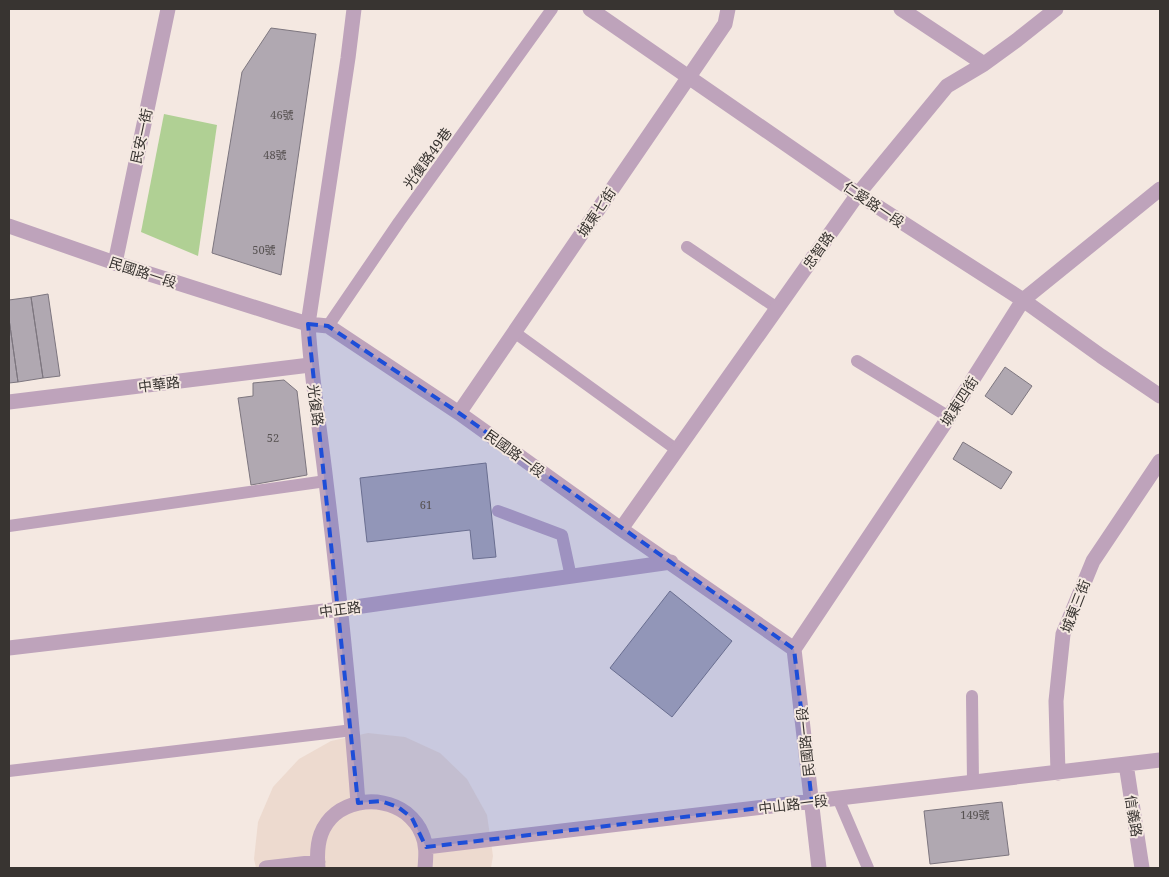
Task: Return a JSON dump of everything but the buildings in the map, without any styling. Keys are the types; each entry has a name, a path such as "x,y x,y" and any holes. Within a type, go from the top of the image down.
{"street":[{"name":"民安一街","path":"115,263 168,9"},
{"name":"光復路","path":"354,9 308,324 310,365 326,481 353,730 358,803"},
{"name":"仁愛路一段","path":"590,9 858,194 1023,300 1100,356 1160,396"},
{"name":"城東七街","path":"459,413 725,24 728,9"},
{"path":"901,9 984,64"},
{"name":"忠智路","path":"621,529 858,194 947,86 984,64 1056,9"},
{"name":"城東四街","path":"794,648 949,417 1023,300 1160,189"},
{"name":"民國路一段","path":"9,226 115,263 308,324 328,326 459,413 621,529 794,648 819,868"},
{"name":"中華路","path":"9,402 310,365"},
{"name":"城東三街","path":"1058,773 1056,701 1063,634 1093,561 1160,461"},
{"name":"中正路","path":"9,648 340,609 671,562"},
{"name":"中山路一段","path":"426,847 1160,760"},
{"name":"信義路","path":"1126,764 1142,868"},
{"path":"266,868 318,865 317,850 322,832 332,818 346,807 358,803 381,801 398,807 412,818 422,833 426,847 426,868"}],"lane":[{"name":"光復路49巷","path":"328,326 399,222 552,9"},
{"path":"687,247 778,308"},
{"path":"514,332 676,450"},
{"path":"857,361 949,417"},
{"path":"9,526 326,481"},
{"path":"498,511 562,536 571,577"},
{"path":"972,696 973,782"},
{"path":"9,770 353,730"},
{"path":"838,798 868,868"}],"highlighted area":[{"path":"308,324 328,326 459,413 794,649 812,802 426,847 412,818 398,807 381,801 358,803"}],"shaded area":[{"path":"368,733 405,737 440,753 467,779 487,815 493,856 491,868 256,868 254,859 258,822 273,787 299,759 331,741"}],"green space":[{"path":"164,114 217,125 198,256 141,232"}]}
